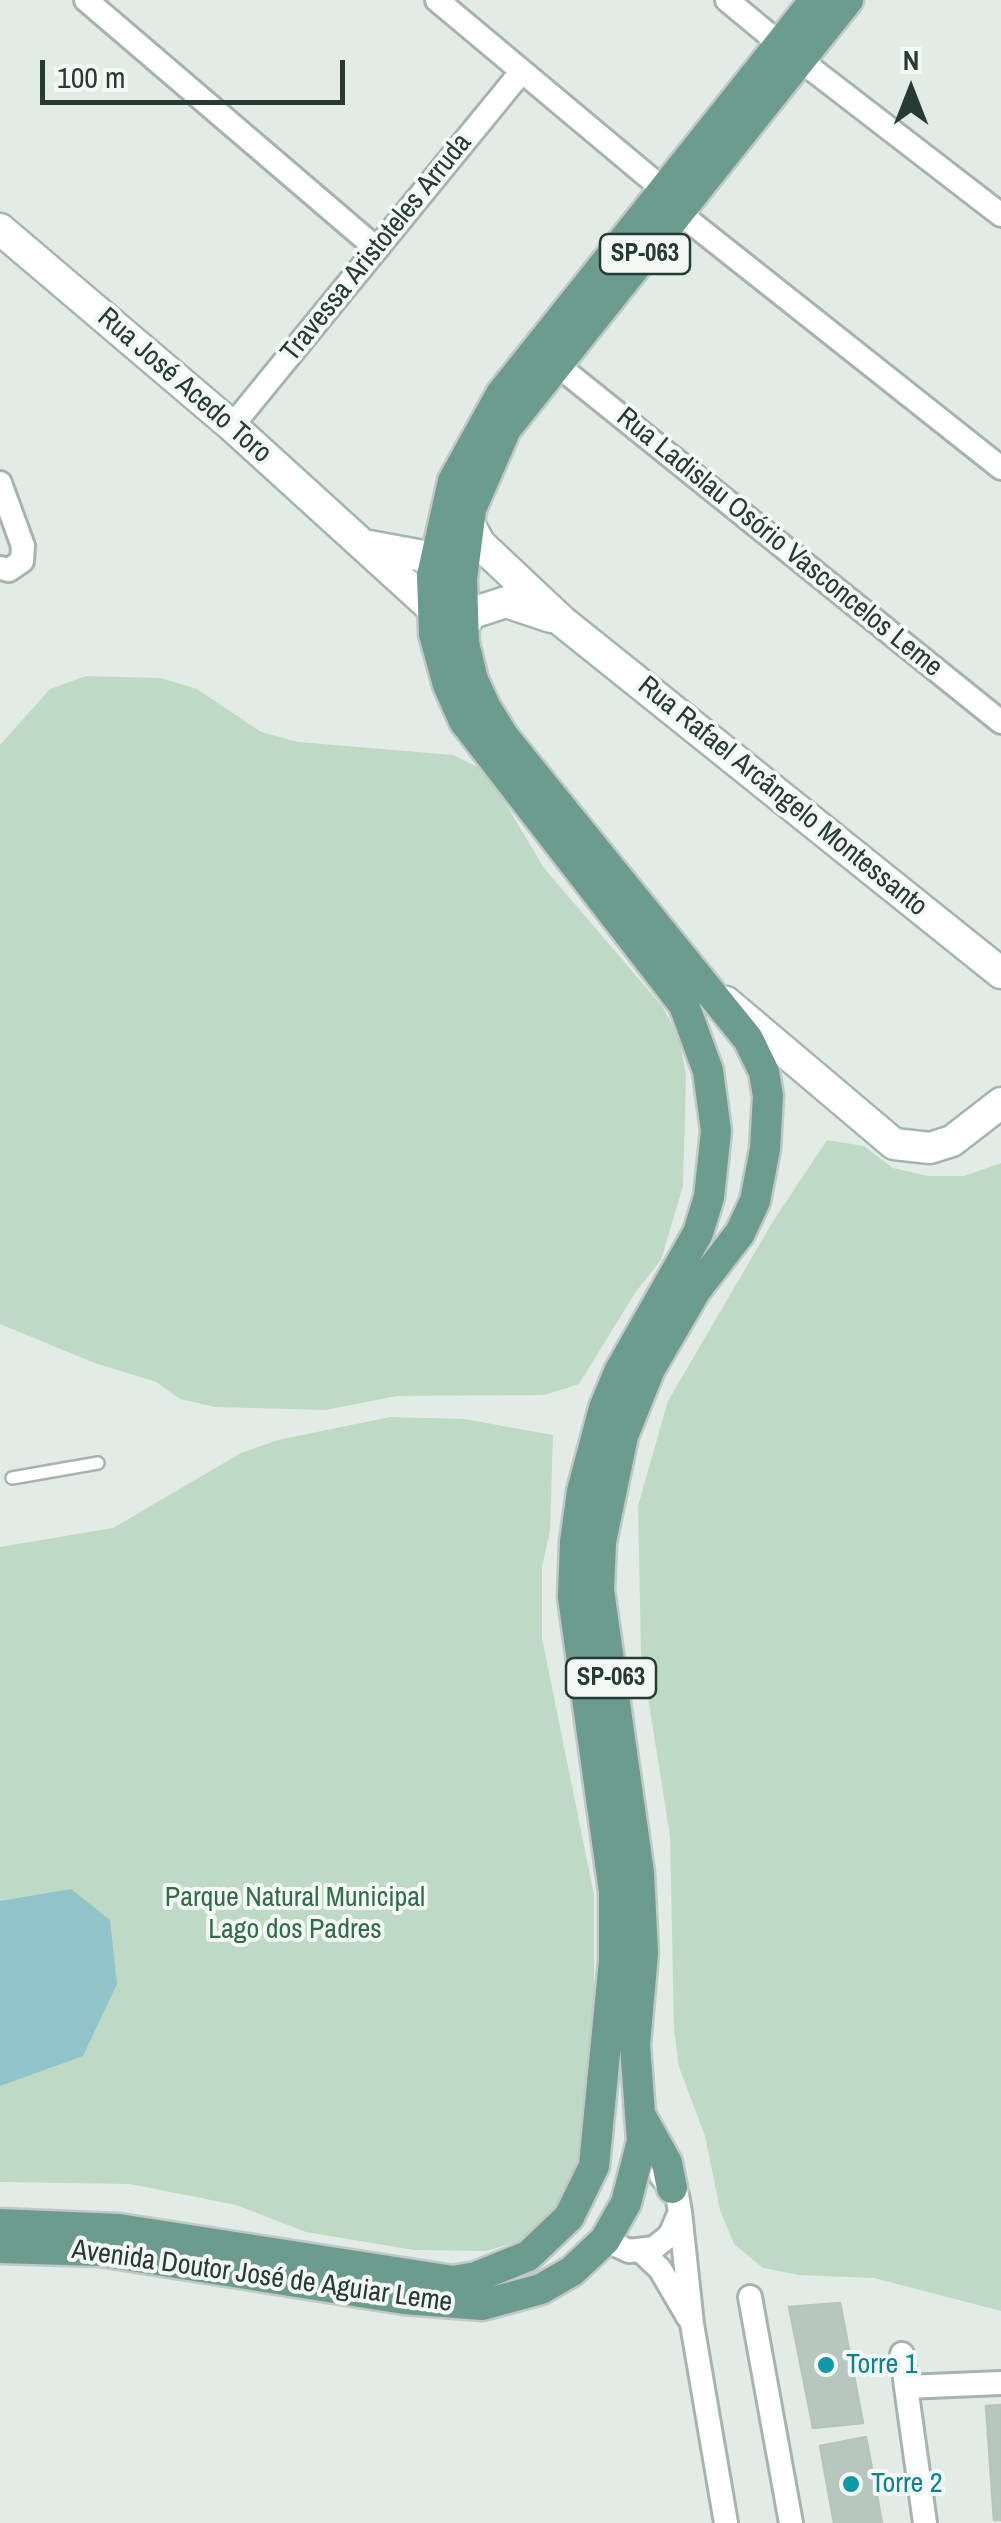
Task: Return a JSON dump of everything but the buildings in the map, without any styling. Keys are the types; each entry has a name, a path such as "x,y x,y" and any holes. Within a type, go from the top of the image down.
{"main road":[{"name":"SP-063","path":"790,52 815,0"},
{"name":"SP-063","path":"712,1093 701,1044 684,1005 464,721 448,684 431,607 434,558 452,482 482,424 671,201 790,52 848,0"},
{"name":"SP-063","path":"671,201 493,451 469,524 462,579 462,628 473,680 504,737 713,993 748,1039 771,1087"},
{"path":"712,1093 771,1087 761,1120 740,1133 716,1131"},
{"name":"Avenida Doutor José de Aguiar Leme","path":"0,2248 100,2251 404,2299 482,2305 541,2289 580,2265 605,2240 626,2203 640,2162 642,2118 635,2045 643,1953 639,1873 599,1590 601,1542 623,1436 650,1369 696,1290 740,1233 755,1201 771,1087"},
{"name":"Avenida Doutor José de Aguiar Leme","path":"0,2224 119,2229 453,2281 476,2278 528,2256 557,2230 579,2200 594,2166 614,1961 614,1892 573,1597 575,1542 582,1490 604,1408 619,1372 698,1233 709,1198 716,1131 712,1093"},
{"path":"642,2118 667,2163 676,2200"},
{"path":"594,2166 612,2160 640,2162"},
{"path":"579,2200 605,2240"}],"street":[{"path":"86,0 377,249"},
{"path":"437,0 671,201 1001,468"},
{"path":"726,0 1001,216"},
{"name":"Travessa Aristoteles Arruda","path":"232,426 522,71"},
{"name":"Rua José Acedo Toro","path":"0,229 232,426 431,607"},
{"name":"Rua Ladislau Osório Vasconcelos Leme","path":"556,364 1001,722"},
{"path":"0,484 23,546 22,562 9,570 0,568"},
{"name":"Rua Rafael Arcângelo Montessanto","path":"469,524 488,552 563,622 1001,973"},
{"path":"366,545 434,558 462,579"},
{"name":"Rua Rafael Arcângelo Montessanto","path":"462,628 472,613 506,602 563,622"},
{"path":"713,993 796,1058 894,1144 912,1149 952,1141 1001,1103"},
{"path":"771,1087 828,1090"},
{"path":"640,2162 676,2200 692,2324 726,2523"},
{"path":"642,2252 670,2235 676,2200"},
{"path":"605,2240 642,2252 660,2269 692,2324"},
{"path":"750,2297 791,2523"},
{"path":"902,2354 926,2523"},
{"path":"906,2387 1001,2383"}],"lane":[{"path":"12,1478 98,1463"}],"green space":[{"path":"86,676 161,678 197,689 261,732 298,742 453,755 486,771 544,868 662,1006 679,1037 686,1075 683,1186 661,1260 635,1293 579,1384 544,1395 397,1396 325,1410 215,1407 180,1399 156,1382 92,1362 0,1324 0,745 50,689"},
{"path":"827,1140 864,1146 893,1168 928,1176 964,1176 1001,1163 1001,2311 874,2278 799,2275 763,2268 734,2244 720,2210 705,2136 679,2067 674,2029 670,1836 641,1653 638,1506 668,1401 772,1223"},
{"name":"Parque Natural Municipal Lago dos Padres","path":"390,1417 464,1419 553,1435 550,1531 542,1567 542,1638 594,1895 594,2041 585,2150 572,2184 550,2215 523,2240 486,2251 414,2250 306,2232 236,2205 130,2184 0,2182 0,1547 113,1528 241,1453 278,1440"}],"water":[{"path":"71,1889 110,1920 117,1984 83,2056 0,2086 0,1901"}],"place":[{"name":"Torre 1","path":"826,2365"},
{"name":"Torre 2","path":"851,2484"}]}
